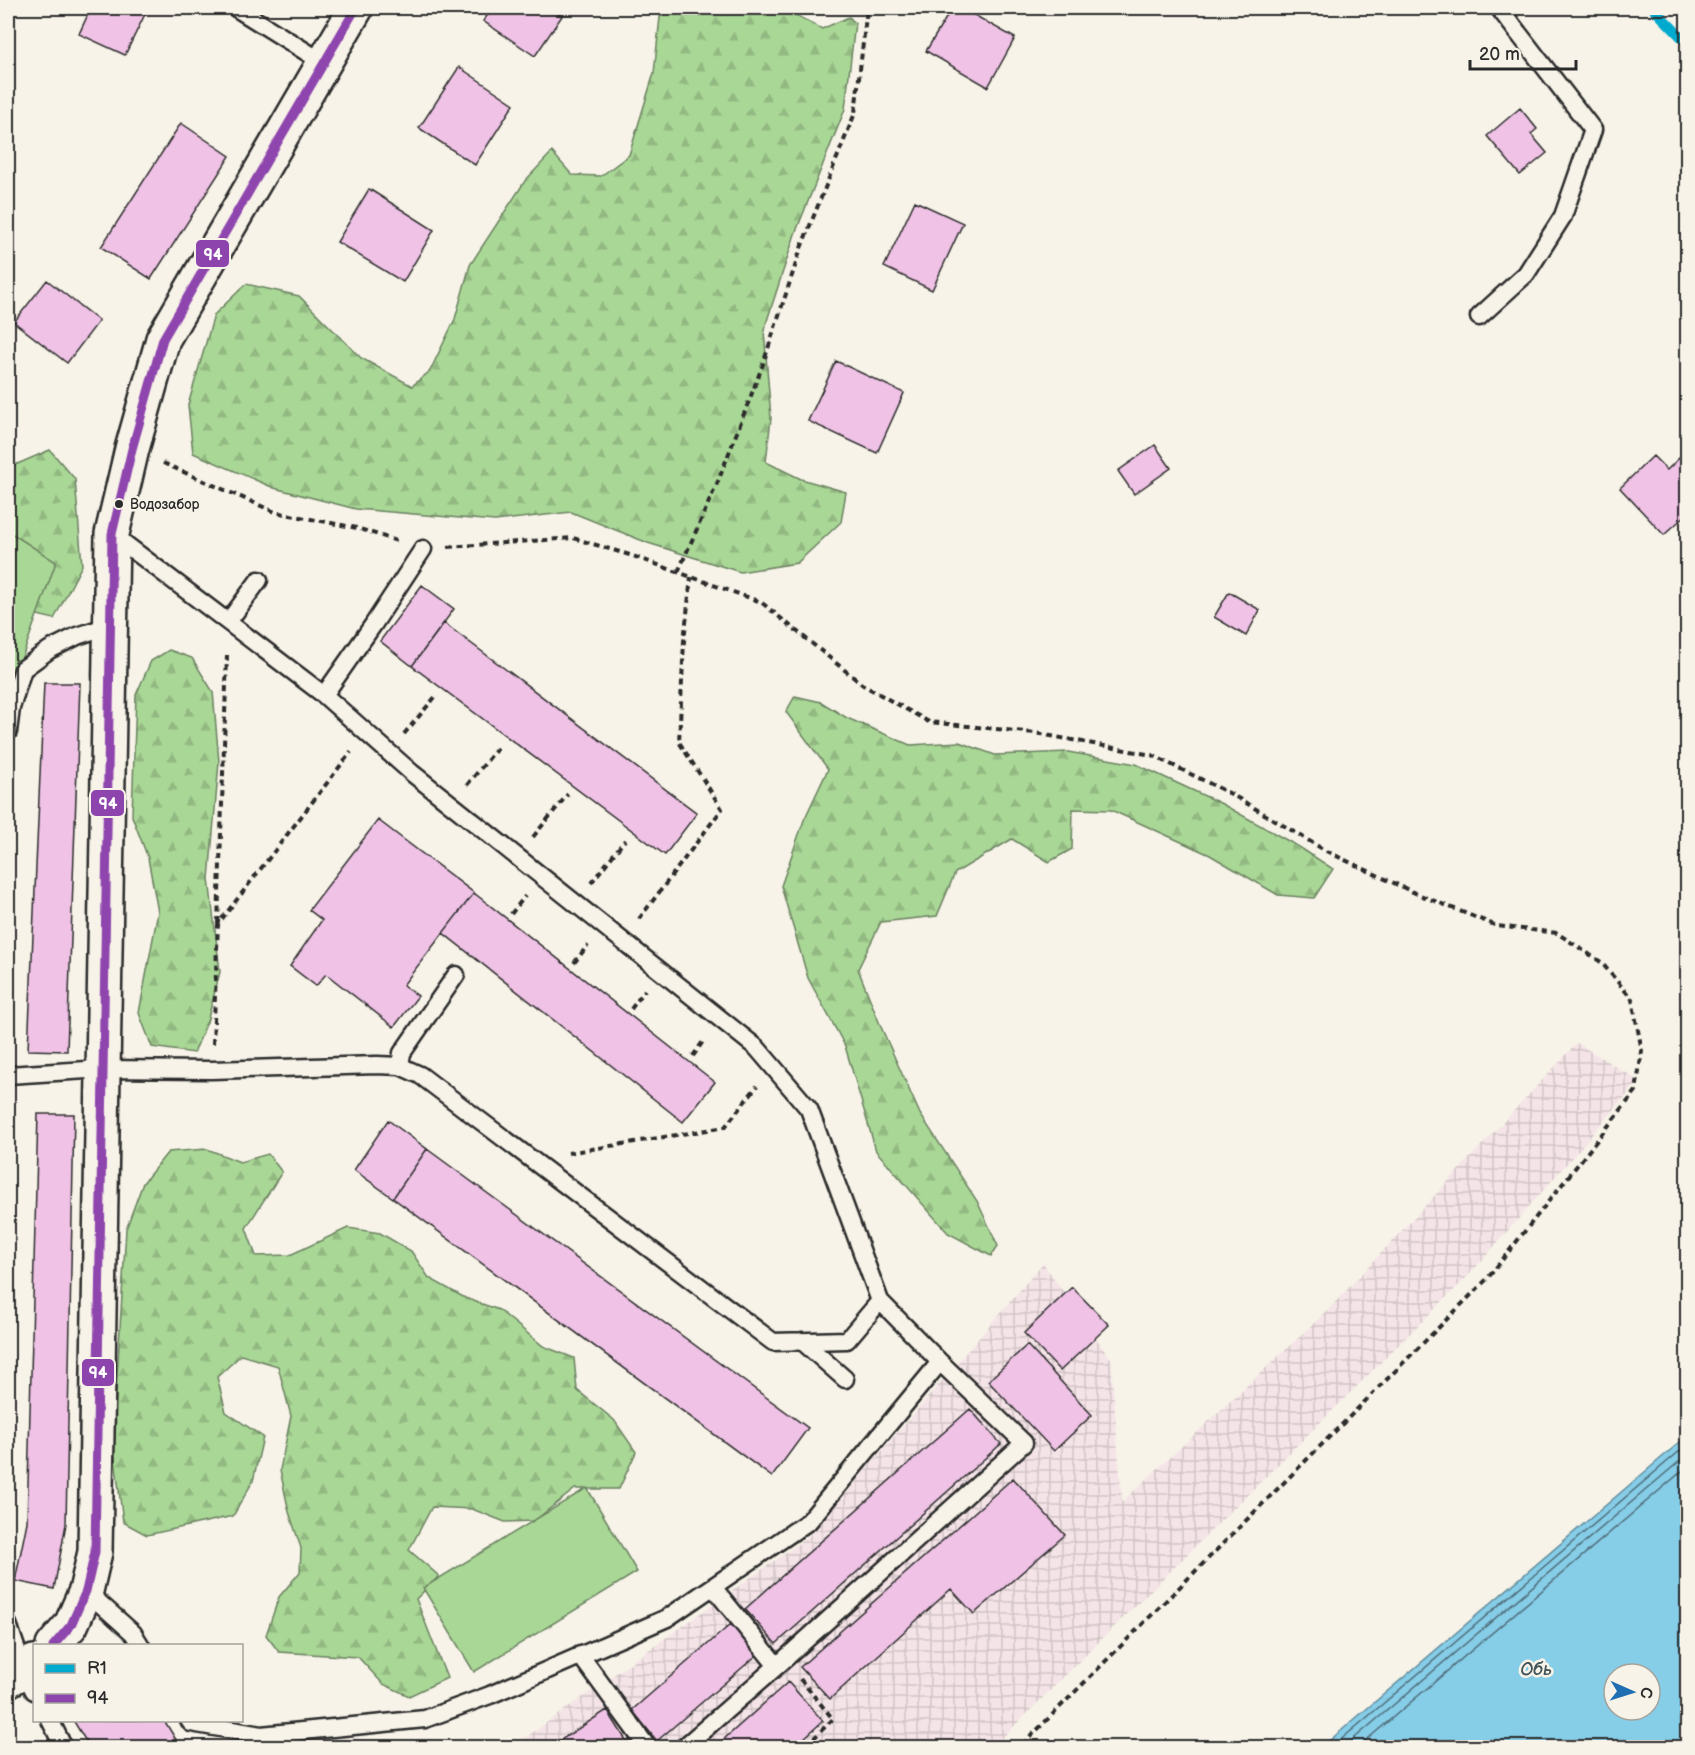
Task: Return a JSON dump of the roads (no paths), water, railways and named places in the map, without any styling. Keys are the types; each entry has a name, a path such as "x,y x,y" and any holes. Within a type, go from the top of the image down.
{"street":[{"path":"55,1644 71,1625 86,1591 94,1552 112,534 132,449 163,339 357,8"}],"lane":[{"path":"236,8 324,63"},
{"path":"1479,317 1526,274 1563,216 1593,130 1499,8"},
{"path":"112,534 324,694 366,733 452,805 757,1048 809,1109 880,1301 1024,1443 683,1748"},
{"path":"324,694 423,549"},
{"path":"228,622 259,580"},
{"path":"8,732 11,708 23,669 49,650 77,636 111,625"},
{"path":"400,1066 402,1053 456,975"},
{"path":"8,1075 103,1069 211,1070 400,1066 420,1075 773,1342 847,1340 880,1301"},
{"path":"802,1341 845,1379"},
{"path":"190,1722 261,1735 425,1719 490,1695 667,1618 809,1521 940,1362"},
{"path":"712,1587 780,1663"},
{"path":"86,1591 133,1633 140,1644"},
{"path":"8,1624 25,1676"},
{"path":"580,1655 648,1748"},
{"path":"51,1722 64,1748"}],"water":[{"name":"Обь","path":"1687,1436 1687,1747 1322,1747"}],"place":[{"name":"Водозабор","path":"119,504"}]}
